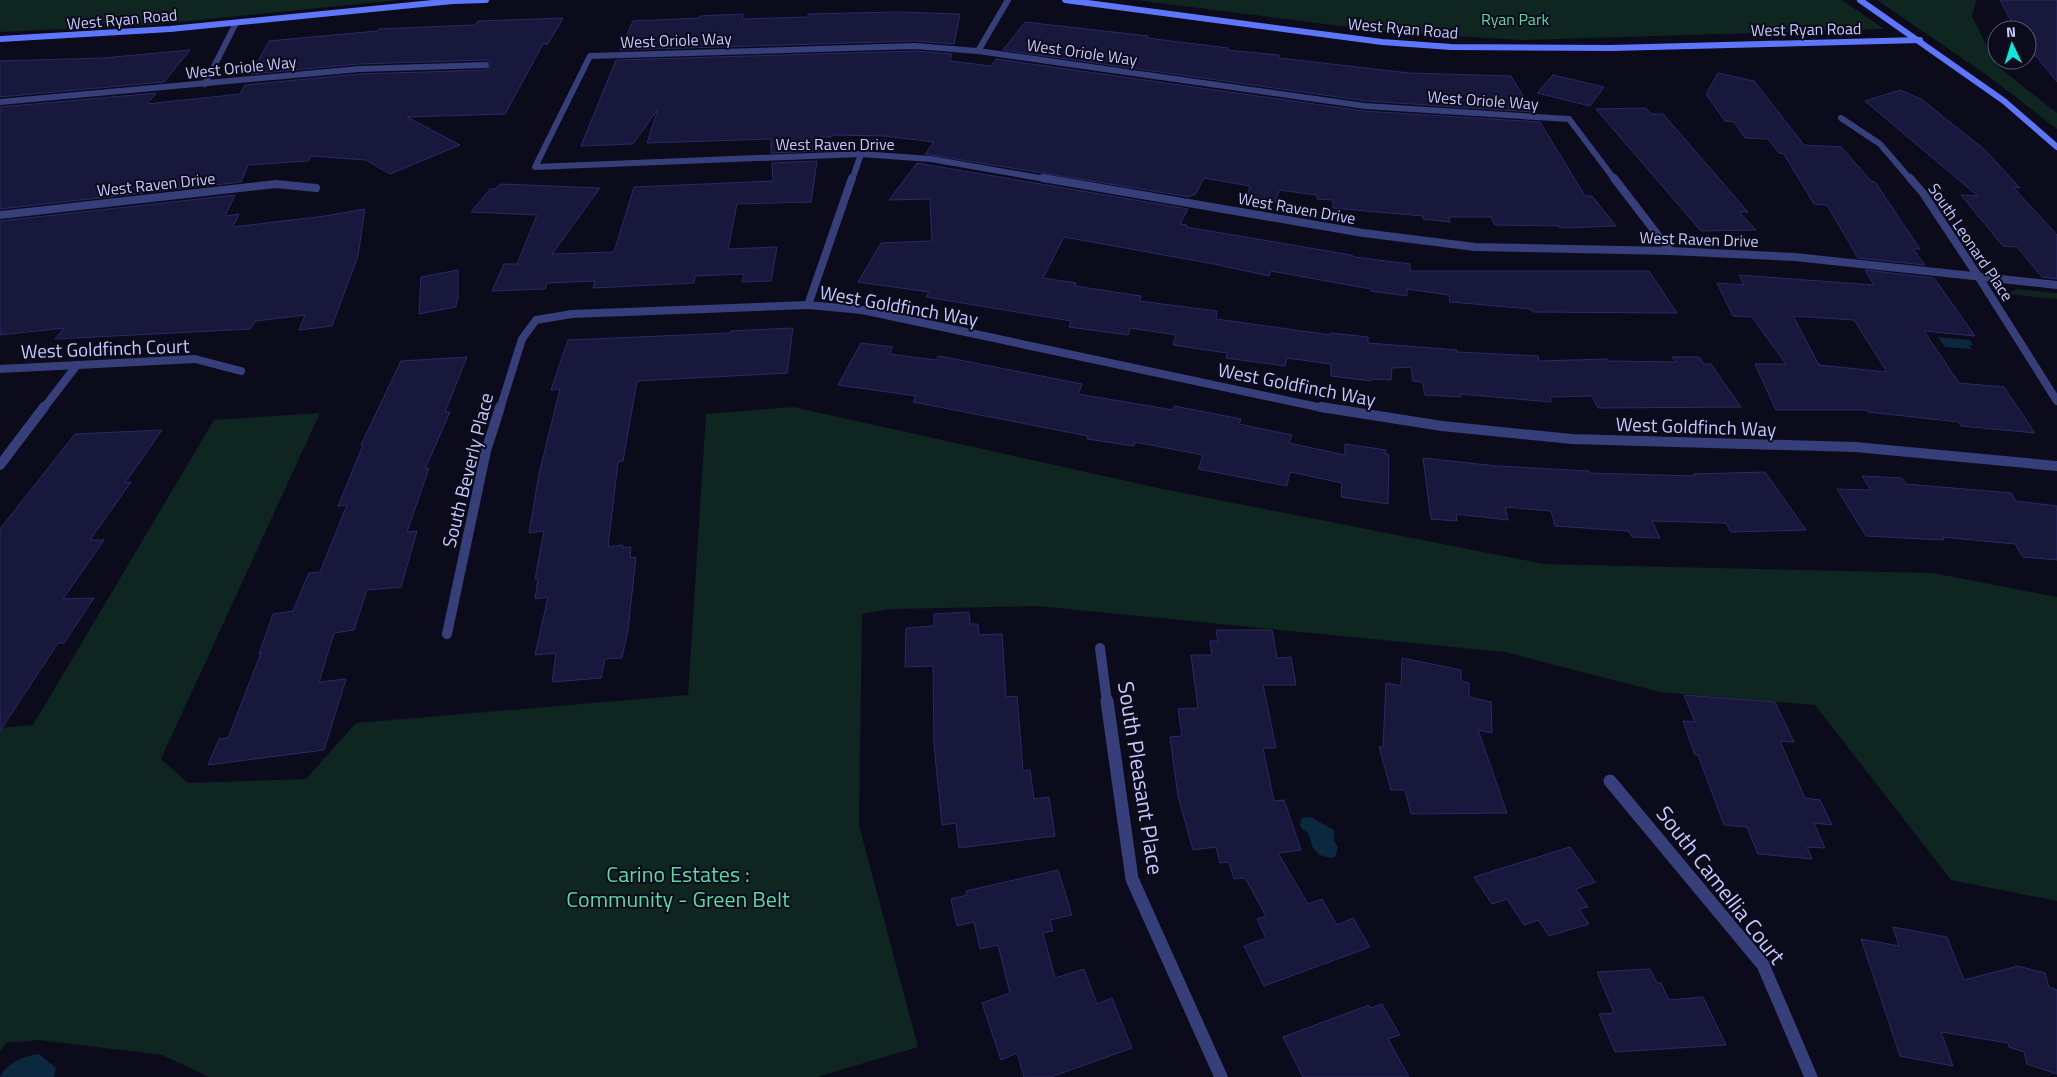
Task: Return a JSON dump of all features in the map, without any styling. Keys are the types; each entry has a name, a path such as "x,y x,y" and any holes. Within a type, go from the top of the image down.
{"street":[{"name":"West Ryan Road","path":"0,40 67,37 236,23 454,1 486,0"},
{"path":"978,51 1008,0"},
{"name":"West Ryan Road","path":"1066,0 1382,42 1451,47 1611,48 1920,40"},
{"path":"1860,0 1920,40 2004,101 2057,147"},
{"path":"205,84 236,23"},
{"name":"West Oriole Way","path":"536,167 590,56 915,46 978,51 1365,106 1569,119 1670,250"},
{"name":"West Oriole Way","path":"0,102 358,69 486,65"},
{"name":"South Leonard Place","path":"1841,118 1880,144 1923,193 2057,401"},
{"path":"808,305 861,154"},
{"name":"West Raven Drive","path":"536,167 861,154 930,159 1344,230 1475,247 1670,250 1795,257 2057,285"},
{"name":"West Raven Drive","path":"0,215 276,184 316,188"},
{"name":"West Goldfinch Way","path":"536,320 572,314 808,305 862,310 1334,410 1442,426 1572,439 1855,447 2057,466"},
{"name":"South Beverly Place","path":"447,634 486,452 522,339 536,320"},
{"name":"West Goldfinch Court","path":"0,369 195,360 241,370"},
{"path":"0,464 77,365"},
{"name":"South Pleasant Place","path":"1100,648 1132,879 1220,1077"},
{"name":"South Camellia Court","path":"1610,781 1763,965 1812,1077"}],"green space":[{"path":"0,0 399,0 150,25 0,32"},
{"name":"Ryan Park","path":"1135,0 1842,0 1884,29 1523,40 1388,32"},
{"path":"1877,0 1976,0 1972,16 1987,47 1987,70 2002,70 2057,113 2057,129 1991,78"},
{"path":"2017,289 2057,293 2057,299 2007,294"},
{"name":"Carino Estates : Community - Green Belt","path":"793,407 1163,489 1544,564 1933,573 2057,597 2057,901 1951,880 1815,705 1660,692 1505,652 1037,606 890,609 862,614 859,825 918,1047 817,1077 209,1077 162,1055 39,1040 6,1043 0,1052 0,728 33,725 214,420 320,413 161,759 188,783 306,779 356,723 688,695 706,414"}],"water":[{"path":"1938,337 1970,340 1973,345 1969,345 1972,349 1945,347"},
{"path":"1310,817 1334,830 1334,841 1338,847 1335,857 1330,858 1320,855 1313,848 1308,833 1300,825 1302,818"},
{"path":"39,1054 56,1068 54,1077 0,1077 16,1061"}],"building":[{"path":"2000,0 2057,0 2057,82 2037,57 2037,20 2011,20"},
{"path":"897,12 960,14 954,44 915,41 620,50 633,21 743,14 742,19 808,17 808,14"},
{"path":"563,18 548,44 543,44 505,114 407,117 460,145 390,174 366,160 311,156 308,161 248,165 241,182 0,209 0,107 156,93 147,104 240,94 245,85 359,74 486,70 491,65 486,60 359,64 251,74 269,41 377,31 379,29 475,25 478,21"},
{"path":"1025,22 1148,36 1147,38 1228,48 1227,50 1279,55 1279,58 1409,73 1511,76 1533,112 1366,101 1003,50"},
{"path":"190,50 164,82 0,97 0,61 103,58"},
{"path":"915,51 952,54 950,61 991,66 996,59 1364,111 1540,122 1585,196 1592,196 1616,226 1560,228 1559,226 1495,225 1491,217 1449,217 1450,222 1423,219 1423,216 1333,208 1333,200 1317,199 1317,195 1279,190 1275,203 1246,200 1250,186 1204,178 1195,195 1190,197 925,154 934,142 884,136 832,135 831,137 821,137 819,151 771,153 771,139 647,143 658,109 633,144 581,146 616,60"},
{"path":"1718,73 1754,81 1804,145 1841,147 1871,181 1875,182 1920,249 1913,249 1925,265 1858,258 1827,205 1814,204 1784,154 1779,153 1768,139 1745,138 1734,122 1725,121 1706,94"},
{"path":"1553,75 1604,87 1590,106 1537,93"},
{"path":"1900,90 1921,99 1985,150 2020,188 2013,187 2057,235 2057,279 2042,277 2017,247 2003,246 1961,195 1978,196 1865,101"},
{"path":"1646,108 1651,114 1663,114 1748,212 1739,212 1756,230 1701,231 1596,109"},
{"path":"817,161 811,202 737,204 728,249 777,247 771,281 742,282 744,274 695,276 694,283 593,288 595,281 547,283 545,289 492,291 504,264 517,264 537,215 471,212 490,189 495,189 500,184 600,188 552,254 614,252 634,187 773,181 772,163"},
{"path":"917,163 1188,209 1180,224 1187,225 1186,227 1355,257 1410,264 1410,271 1649,271 1677,313 1533,312 1531,309 1450,302 1449,295 1407,289 1407,296 1371,291 1371,289 1271,271 1269,276 1214,264 1064,237 1043,278 1076,283 1075,286 1141,296 1139,301 1217,311 1216,319 1331,335 1331,333 1368,337 1368,343 1457,350 1457,352 1538,356 1539,361 1607,359 1608,361 1676,362 1672,357 1699,357 1704,364 1711,364 1741,407 1598,408 1592,396 1550,397 1551,402 1460,394 1461,397 1425,395 1422,382 1413,381 1411,367 1392,368 1391,380 1371,379 1371,381 1331,376 1331,364 1287,358 1285,366 1226,358 1227,353 1173,345 1176,335 1130,328 1128,335 1069,327 1071,321 926,297 929,292 858,282 881,243 932,241 930,199 889,200"},
{"path":"235,195 225,216 239,214 233,227 325,216 365,209 358,256 332,326 299,330 305,315 256,321 250,329 55,339 64,328 0,335 0,221"},
{"path":"458,270 458,299 456,307 419,314 421,277"},
{"path":"1865,270 1934,278 1975,336 1924,331 1959,383 2004,387 2035,433 1961,426 1959,422 1868,412 1867,410 1776,410 1755,364 1786,364 1752,317 1733,316 1717,283 1744,285 1739,275 1874,285","holes":["1793,316 1854,320 1887,372 1819,365"]},
{"path":"793,328 787,373 637,381 623,461 618,462 608,547 623,545 622,548 631,547 630,558 636,557 628,630 622,658 605,659 601,678 552,682 556,653 535,655 548,597 535,599 538,579 535,579 544,531 529,533 539,474 560,389 551,390 568,340 730,333 731,331"},
{"path":"861,343 893,347 889,354 936,360 939,356 1082,384 1078,394 1173,410 1174,406 1241,419 1239,424 1292,435 1289,443 1345,455 1345,444 1386,450 1385,454 1389,455 1388,504 1341,497 1342,483 1290,472 1287,486 1198,469 1203,455 1135,442 1134,446 1087,439 1088,436 913,402 916,396 838,385"},
{"path":"467,357 445,412 450,412 425,469 429,468 407,532 417,531 401,587 367,590 354,630 334,633 319,682 346,679 324,750 208,765 219,739 228,738 261,653 259,654 273,614 293,611 309,573 320,572 347,505 338,506 363,445 361,445 401,361"},
{"path":"162,430 125,483 131,482 90,540 104,540 63,599 94,598 64,643 58,643 0,731 0,529 75,434"},
{"path":"1423,458 1497,466 1589,471 1589,473 1695,476 1693,474 1765,472 1806,530 1731,532 1726,523 1652,521 1660,538 1632,537 1629,531 1555,526 1551,511 1505,507 1508,520 1456,514 1457,521 1431,519"},
{"path":"1862,476 1902,478 1906,484 2011,493 2016,501 2057,506 2057,560 2023,557 2015,544 1942,537 1944,540 1866,536 1837,489 1871,490"},
{"path":"969,612 970,624 978,624 979,635 1002,634 1006,697 1017,696 1023,771 1030,770 1034,799 1049,797 1055,836 959,848 956,823 942,825 934,745 933,666 905,667 906,628 934,626 934,614"},
{"path":"1216,630 1272,630 1277,658 1291,657 1296,685 1263,685 1276,748 1263,748 1274,801 1284,800 1301,850 1278,853 1308,904 1322,899 1337,925 1353,918 1370,947 1264,986 1244,946 1266,938 1257,919 1266,916 1245,878 1234,879 1229,862 1220,863 1216,847 1193,850 1178,796 1170,737 1182,736 1178,709 1198,708 1191,655 1212,655 1210,641 1218,641"},
{"path":"1402,658 1461,670 1461,681 1469,683 1469,697 1491,702 1492,733 1478,730 1507,813 1411,814 1405,790 1391,790 1379,747 1383,747 1386,683 1401,686"},
{"path":"1684,695 1775,702 1794,742 1780,741 1805,798 1820,800 1832,825 1814,823 1825,848 1807,847 1812,859 1758,854 1747,827 1724,825 1683,721 1695,722"},
{"path":"1570,847 1595,882 1576,889 1588,907 1579,909 1589,924 1549,936 1538,920 1524,925 1507,899 1492,904 1474,877"},
{"path":"1058,870 1072,915 1050,920 1053,931 1043,933 1055,978 1084,969 1097,1004 1112,998 1132,1048 1051,1077 1024,1077 1017,1053 1001,1060 982,1003 1010,993 998,945 980,949 974,922 957,926 951,899 967,895 966,891"},
{"path":"1893,927 1947,937 1964,980 2018,966 2045,973 2049,987 2057,990 2057,1074 2027,1064 2024,1052 2009,1047 2008,1043 1941,1032 1953,1066 1900,1056 1861,939 1899,946"},
{"path":"1650,969 1657,983 1661,983 1669,1000 1703,997 1726,1045 1615,1052 1599,1014 1614,1013 1597,972"},
{"path":"1382,1004 1400,1035 1388,1039 1409,1077 1303,1077 1283,1037 1369,1005 1370,1008"}]}
